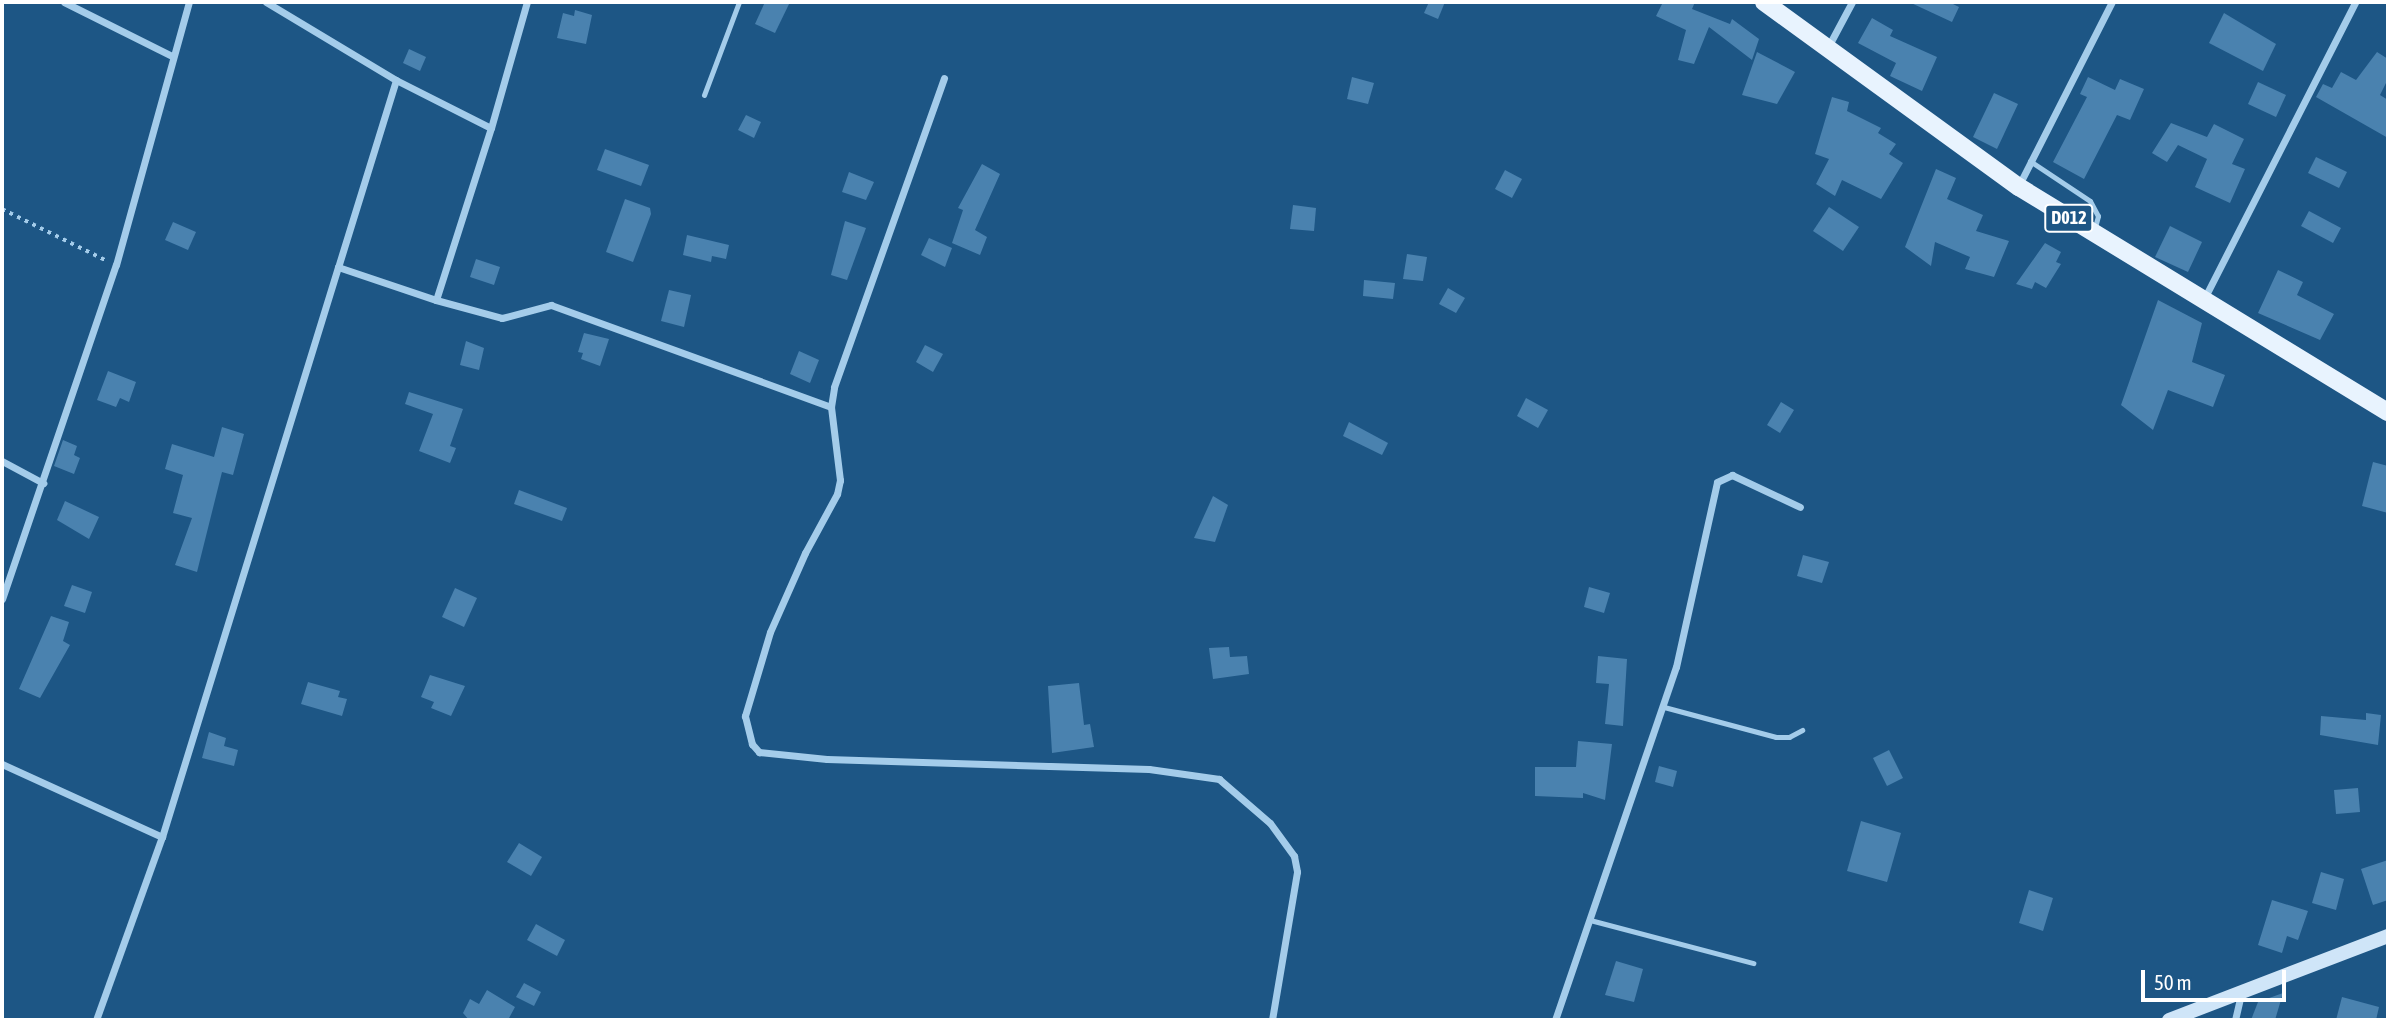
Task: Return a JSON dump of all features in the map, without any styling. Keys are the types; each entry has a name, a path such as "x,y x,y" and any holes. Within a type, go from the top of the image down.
{"main road":[{"name":"D012","path":"1764,2 2019,187 2203,302 2388,412"}],"street":[{"path":"64,2 172,56"},
{"path":"2,599 116,265 189,2"},
{"path":"266,2 396,80 491,128"},
{"path":"436,300 491,128 527,2"},
{"path":"1828,48 1852,2"},
{"path":"2019,187 2112,2"},
{"path":"2203,302 2355,2"},
{"path":"944,78 834,387 831,407 840,480 837,494 770,632 745,716 752,744 759,752 827,759 1149,769 1219,779 1270,823 1294,856 1297,872 1272,1020"},
{"path":"96,1020 162,836 396,80"},
{"path":"338,267 436,300 502,318 551,305 831,407"},
{"path":"2,461 43,483"},
{"path":"1555,1020 1664,707 1717,482 1732,475 1800,507"},
{"path":"2,764 162,836"},
{"path":"2169,1020 2241,995 2388,936"},
{"path":"2235,1020 2241,995"}],"lane":[{"path":"704,95 739,2"},
{"path":"2030,161 2090,201 2098,216 2093,234"},
{"path":"1664,707 1776,737 1789,737 1802,730"},
{"path":"1590,920 1753,963"}],"path":[{"path":"2,209 116,265"}],"building":[{"path":"765,2 790,2 775,33 755,24"},
{"path":"1429,2 1445,2 1438,19 1424,13"},
{"path":"1663,2 1695,2 1692,9 1730,24 1732,19 1759,39 1752,60 1709,27 1694,64 1678,60 1686,30 1656,16"},
{"path":"1909,2 1949,2 1959,7 1952,22"},
{"path":"575,10 592,15 586,44 557,38 563,13 574,16"},
{"path":"2224,13 2276,44 2263,71 2209,43"},
{"path":"1872,18 1893,30 1890,36 1937,57 1922,91 1890,76 1896,63 1858,43"},
{"path":"409,49 426,57 420,71 403,63"},
{"path":"1757,52 1795,72 1777,104 1742,95"},
{"path":"2377,52 2388,59 2388,79 2380,95 2388,100 2388,138 2316,97 2323,84 2332,88 2341,72 2356,80"},
{"path":"1352,77 1374,83 1368,104 1347,99"},
{"path":"2088,77 2115,90 2120,79 2144,89 2130,120 2117,115 2084,179 2053,162 2087,97 2080,94"},
{"path":"2258,82 2286,95 2276,117 2248,104"},
{"path":"1994,93 2018,104 1997,149 1973,137"},
{"path":"1832,97 1849,102 1847,111 1881,128 1878,133 1896,144 1889,154 1903,163 1881,199 1842,180 1835,196 1816,184 1829,159 1815,154"},
{"path":"746,115 761,122 754,138 738,130"},
{"path":"2171,123 2207,137 2214,124 2244,139 2232,164 2245,169 2230,203 2195,187 2207,159 2178,145 2167,162 2152,153"},
{"path":"605,149 649,165 641,186 597,170"},
{"path":"2316,157 2347,172 2339,188 2308,173"},
{"path":"982,164 1000,174 975,230 987,237 980,255 952,243 963,210 958,208"},
{"path":"1936,169 1956,178 1947,199 1983,215 1976,231 2009,241 1994,277 1965,269 1970,257 1935,242 1931,266 1905,247"},
{"path":"1505,170 1522,179 1512,198 1495,189"},
{"path":"849,172 874,182 866,200 842,192"},
{"path":"625,199 650,208 651,214 633,262 606,252"},
{"path":"1293,205 1316,208 1314,231 1290,229"},
{"path":"1829,207 1859,227 1843,251 1813,231"},
{"path":"2309,211 2341,228 2333,243 2301,226"},
{"path":"845,221 866,228 847,280 831,275"},
{"path":"173,222 196,232 188,250 165,240"},
{"path":"2170,226 2202,242 2188,272 2155,257"},
{"path":"687,235 729,245 726,259 712,256 711,262 683,255"},
{"path":"929,238 952,248 945,267 921,255"},
{"path":"2045,243 2061,252 2056,262 2061,264 2046,288 2035,282 2032,289 2016,284"},
{"path":"1407,254 1427,257 1423,281 1403,279"},
{"path":"476,259 500,267 494,285 470,277"},
{"path":"2278,270 2303,282 2297,295 2334,314 2320,340 2258,313"},
{"path":"1364,280 1395,283 1393,299 1363,296"},
{"path":"1448,288 1465,298 1456,313 1439,304"},
{"path":"669,290 691,295 684,327 661,321"},
{"path":"2158,300 2202,323 2192,362 2225,375 2213,407 2168,390 2153,430 2121,405"},
{"path":"584,333 609,339 600,366 581,359 583,353 578,352"},
{"path":"466,341 484,348 479,370 460,365"},
{"path":"925,345 943,354 933,372 916,362"},
{"path":"799,351 819,360 810,383 790,374"},
{"path":"108,371 136,382 129,402 120,398 116,407 97,400"},
{"path":"409,392 463,409 450,446 456,448 450,463 419,451 433,414 405,404"},
{"path":"1526,398 1548,410 1538,428 1517,416"},
{"path":"1781,402 1794,410 1780,433 1767,425"},
{"path":"1349,422 1388,443 1382,455 1343,436"},
{"path":"222,427 244,434 233,475 222,472 197,572 175,565 192,518 173,513 183,475 165,469 172,444 214,457"},
{"path":"63,440 77,446 74,455 80,458 74,474 54,466"},
{"path":"2373,462 2388,466 2388,513 2362,506"},
{"path":"519,490 567,508 562,521 514,504"},
{"path":"1213,496 1228,505 1215,542 1194,538"},
{"path":"65,501 99,517 89,539 57,520"},
{"path":"1803,555 1829,562 1822,583 1797,576"},
{"path":"72,585 92,592 85,613 64,606"},
{"path":"1589,587 1610,593 1604,613 1584,607"},
{"path":"455,588 477,598 464,627 442,617"},
{"path":"51,616 69,622 63,641 70,645 40,698 19,689"},
{"path":"1229,647 1230,657 1247,656 1249,674 1213,679 1209,648"},
{"path":"1598,656 1627,659 1623,726 1605,724 1609,684 1596,683"},
{"path":"430,675 465,686 451,716 431,708 434,702 421,697"},
{"path":"308,682 340,691 338,697 347,699 342,716 301,704"},
{"path":"1079,683 1084,725 1090,724 1094,747 1052,753 1048,686"},
{"path":"2366,713 2381,715 2378,745 2320,735 2321,716 2366,720"},
{"path":"209,732 226,738 224,746 238,750 234,766 202,758"},
{"path":"1578,741 1612,744 1605,800 1583,793 1583,798 1535,796 1535,767 1576,767"},
{"path":"1889,750 1903,778 1887,786 1873,758"},
{"path":"1659,766 1677,771 1673,787 1655,782"},
{"path":"2358,788 2360,812 2336,814 2334,790"},
{"path":"1861,821 1901,833 1887,882 1847,871"},
{"path":"519,843 542,857 531,876 507,862"},
{"path":"2388,860 2388,900 2373,905 2361,869"},
{"path":"2321,872 2344,879 2336,910 2312,903"},
{"path":"2029,890 2053,898 2043,931 2019,923"},
{"path":"2272,900 2308,911 2298,940 2287,936 2282,953 2258,945"},
{"path":"536,924 565,940 557,956 527,940"},
{"path":"1616,961 1643,969 1634,1002 1605,995"},
{"path":"524,983 541,992 534,1006 516,997"},
{"path":"487,990 515,1007 508,1020 469,1020 463,1013 470,999 479,1004"},
{"path":"2283,993 2275,1020 2251,1020 2258,1002"},
{"path":"2342,997 2379,1007 2376,1020 2336,1020"}]}
